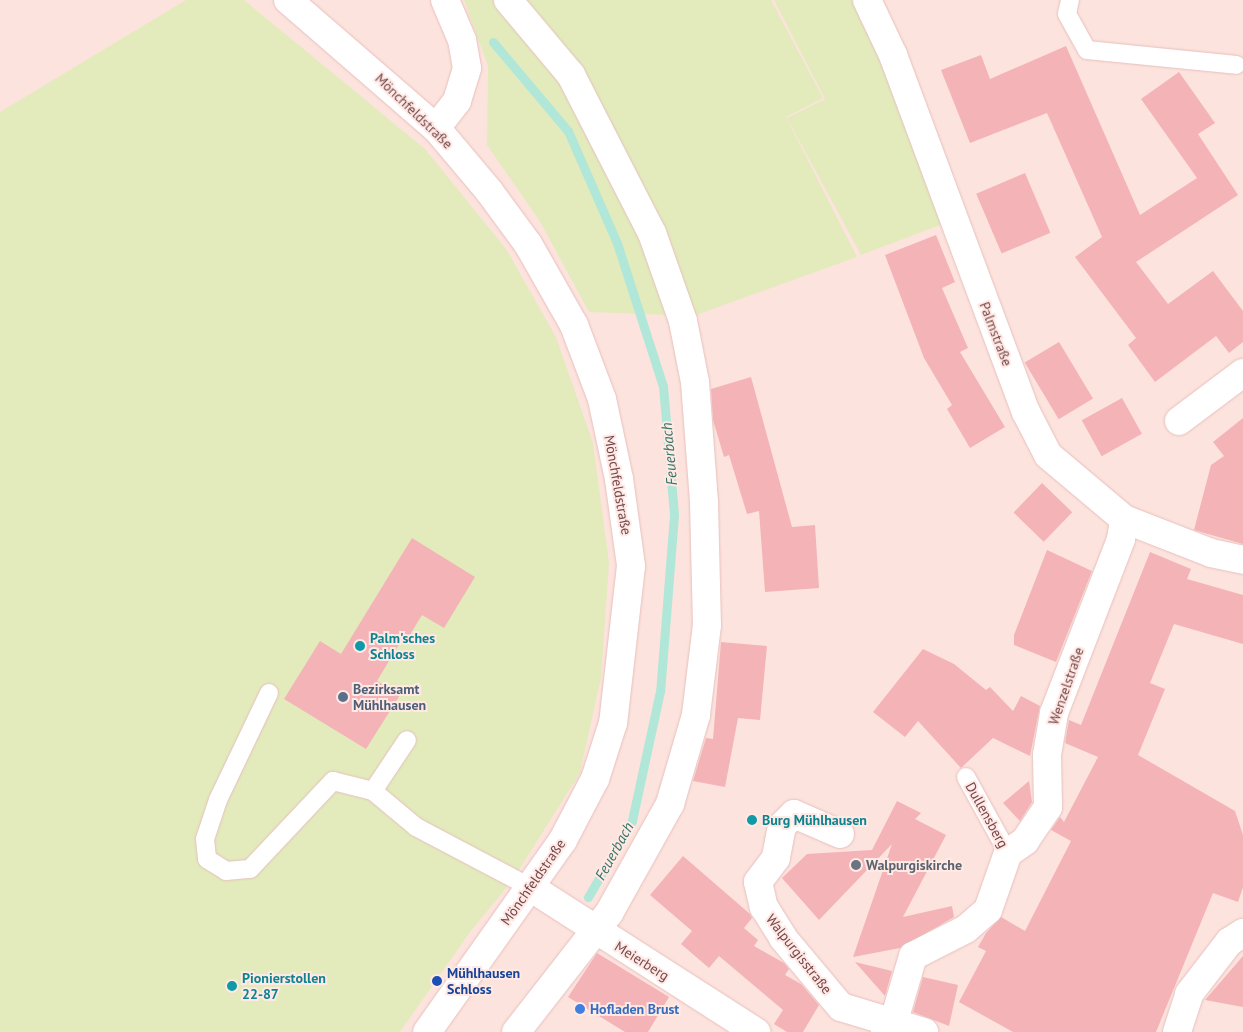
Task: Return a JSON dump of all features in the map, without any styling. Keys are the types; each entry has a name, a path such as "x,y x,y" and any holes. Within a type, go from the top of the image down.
{"street":[{"name":"Mönchfeldstraße","path":"288,0 436,128 528,244 574,324 602,399 620,479 631,566 613,724 595,779 563,840 427,1032"},
{"path":"436,128 457,101 467,68 462,40 445,0"},
{"path":"508,0 571,76 652,234 683,322 695,382 704,503 707,624 696,715 670,804 596,932 516,1032"},
{"name":"Palmstraße","path":"867,0 893,55 1026,412 1048,455 1124,519 1210,553 1243,560"},
{"path":"1179,421 1243,373"},
{"name":"Wenzelstraße","path":"1008,853 1025,841 1048,808 1047,755 1054,713 1121,539 1124,519"},
{"name":"Walpurgisstraße","path":"840,834 794,814 782,826 776,858 758,882 764,907 783,938 841,1007 889,1028 924,1032"},
{"path":"889,1028 912,956 966,929 988,910 1008,853"},
{"name":"Meierberg","path":"530,888 596,932 756,1032"},
{"path":"1177,1032 1189,994 1229,942 1243,933"}],"lane":[{"path":"1070,0 1068,14 1087,50 1236,64"},
{"path":"268,693 218,800 205,840 207,859 226,871 250,869 333,781 373,791 416,827 530,888"},
{"path":"373,791 407,740"},
{"name":"Dullensberg","path":"966,777 1008,853"}],"green space":[{"path":"186,0 244,0 425,149 506,249 556,337 593,443 609,563 601,678 580,773 512,881 470,932 400,1032 0,1032 0,112"},
{"path":"464,0 771,0 823,98 786,117 857,257 693,316 589,312 539,220 487,145 488,66"},
{"path":"774,0 854,0 883,61 943,224 861,255 787,118 825,99"}],"building":[{"path":"1066,46 1140,215 1197,178 1141,99 1179,72 1215,123 1198,134 1238,195 1136,262 1168,304 1213,271 1243,311 1243,342 1229,353 1216,336 1155,382 1128,345 1136,338 1075,257 1102,237 1047,113 970,143 941,70 981,55 990,79"},
{"path":"1025,173 1050,233 1002,254 976,194"},
{"path":"936,235 955,282 942,288 968,348 960,352 1005,427 970,448 947,409 952,405 924,358 885,255"},
{"path":"1059,342 1093,399 1059,419 1025,363"},
{"path":"751,377 792,527 815,525 819,588 765,592 759,511 747,514 729,455 724,457 713,420 711,389"},
{"path":"1122,398 1142,434 1102,456 1082,420"},
{"path":"1243,418 1243,544 1194,530 1211,465 1224,456 1213,442"},
{"path":"1042,483 1072,512 1044,542 1014,512"},
{"name":"Palm'sches Schloss","path":"412,538 475,577 444,628 422,615 405,643 401,641 377,681 400,695 366,749 284,699 320,641 341,654"},
{"path":"1047,550 1092,571 1056,662 1014,645 1014,635"},
{"path":"1150,552 1191,569 1187,579 1243,595 1243,644 1174,624 1150,683 1165,689 1138,755 1235,811 1243,835 1243,887 1238,902 1213,893 1156,1032 1013,1032 959,1002 986,951 978,947 986,933 1001,917 1025,931 1071,841 1051,830 1060,817 1064,822 1098,757 1065,743 1069,720 1081,725"},
{"path":"721,642 767,646 760,720 738,718 725,787 693,781 706,738 713,739"},
{"path":"923,649 954,664 986,690 990,687 1013,711 1021,696 1040,706 1030,756 993,738 961,768 918,721 905,737 873,712"},
{"path":"1029,781 1032,802 1020,821 1003,803"},
{"path":"897,801 921,813 915,819 946,835 903,917 952,906 954,917 900,948 853,957 892,844 819,920 782,878 807,854 872,850"},
{"path":"683,856 750,914 752,918 744,928 758,940 754,946 784,963 789,969 785,975 801,984 819,1005 803,1032 787,1032 774,1024 783,1010 719,956 709,968 681,944 692,931 650,895"},
{"path":"597,953 669,997 648,1032 625,1032 568,997"},
{"path":"1243,956 1243,1007 1205,1000"},
{"path":"855,962 892,971 885,996"},
{"path":"923,977 958,985 949,1026 913,1012"}],"waterway":[{"name":"Feuerbach","path":"493,42 568,131 617,243 663,386 674,515 660,691 632,821 588,897"}],"place":[{"name":"Palm'sches Schloss","path":"360,646"},
{"name":"Bezirksamt Mühlhausen","path":"343,697"},
{"name":"Burg Mühlhausen","path":"752,820"},
{"name":"Walpurgiskirche","path":"856,865"},
{"name":"Mühlhausen Schloss","path":"437,981"},
{"name":"Pionierstollen 22-87","path":"232,986"},
{"name":"Hofladen Brust","path":"580,1009"}]}
